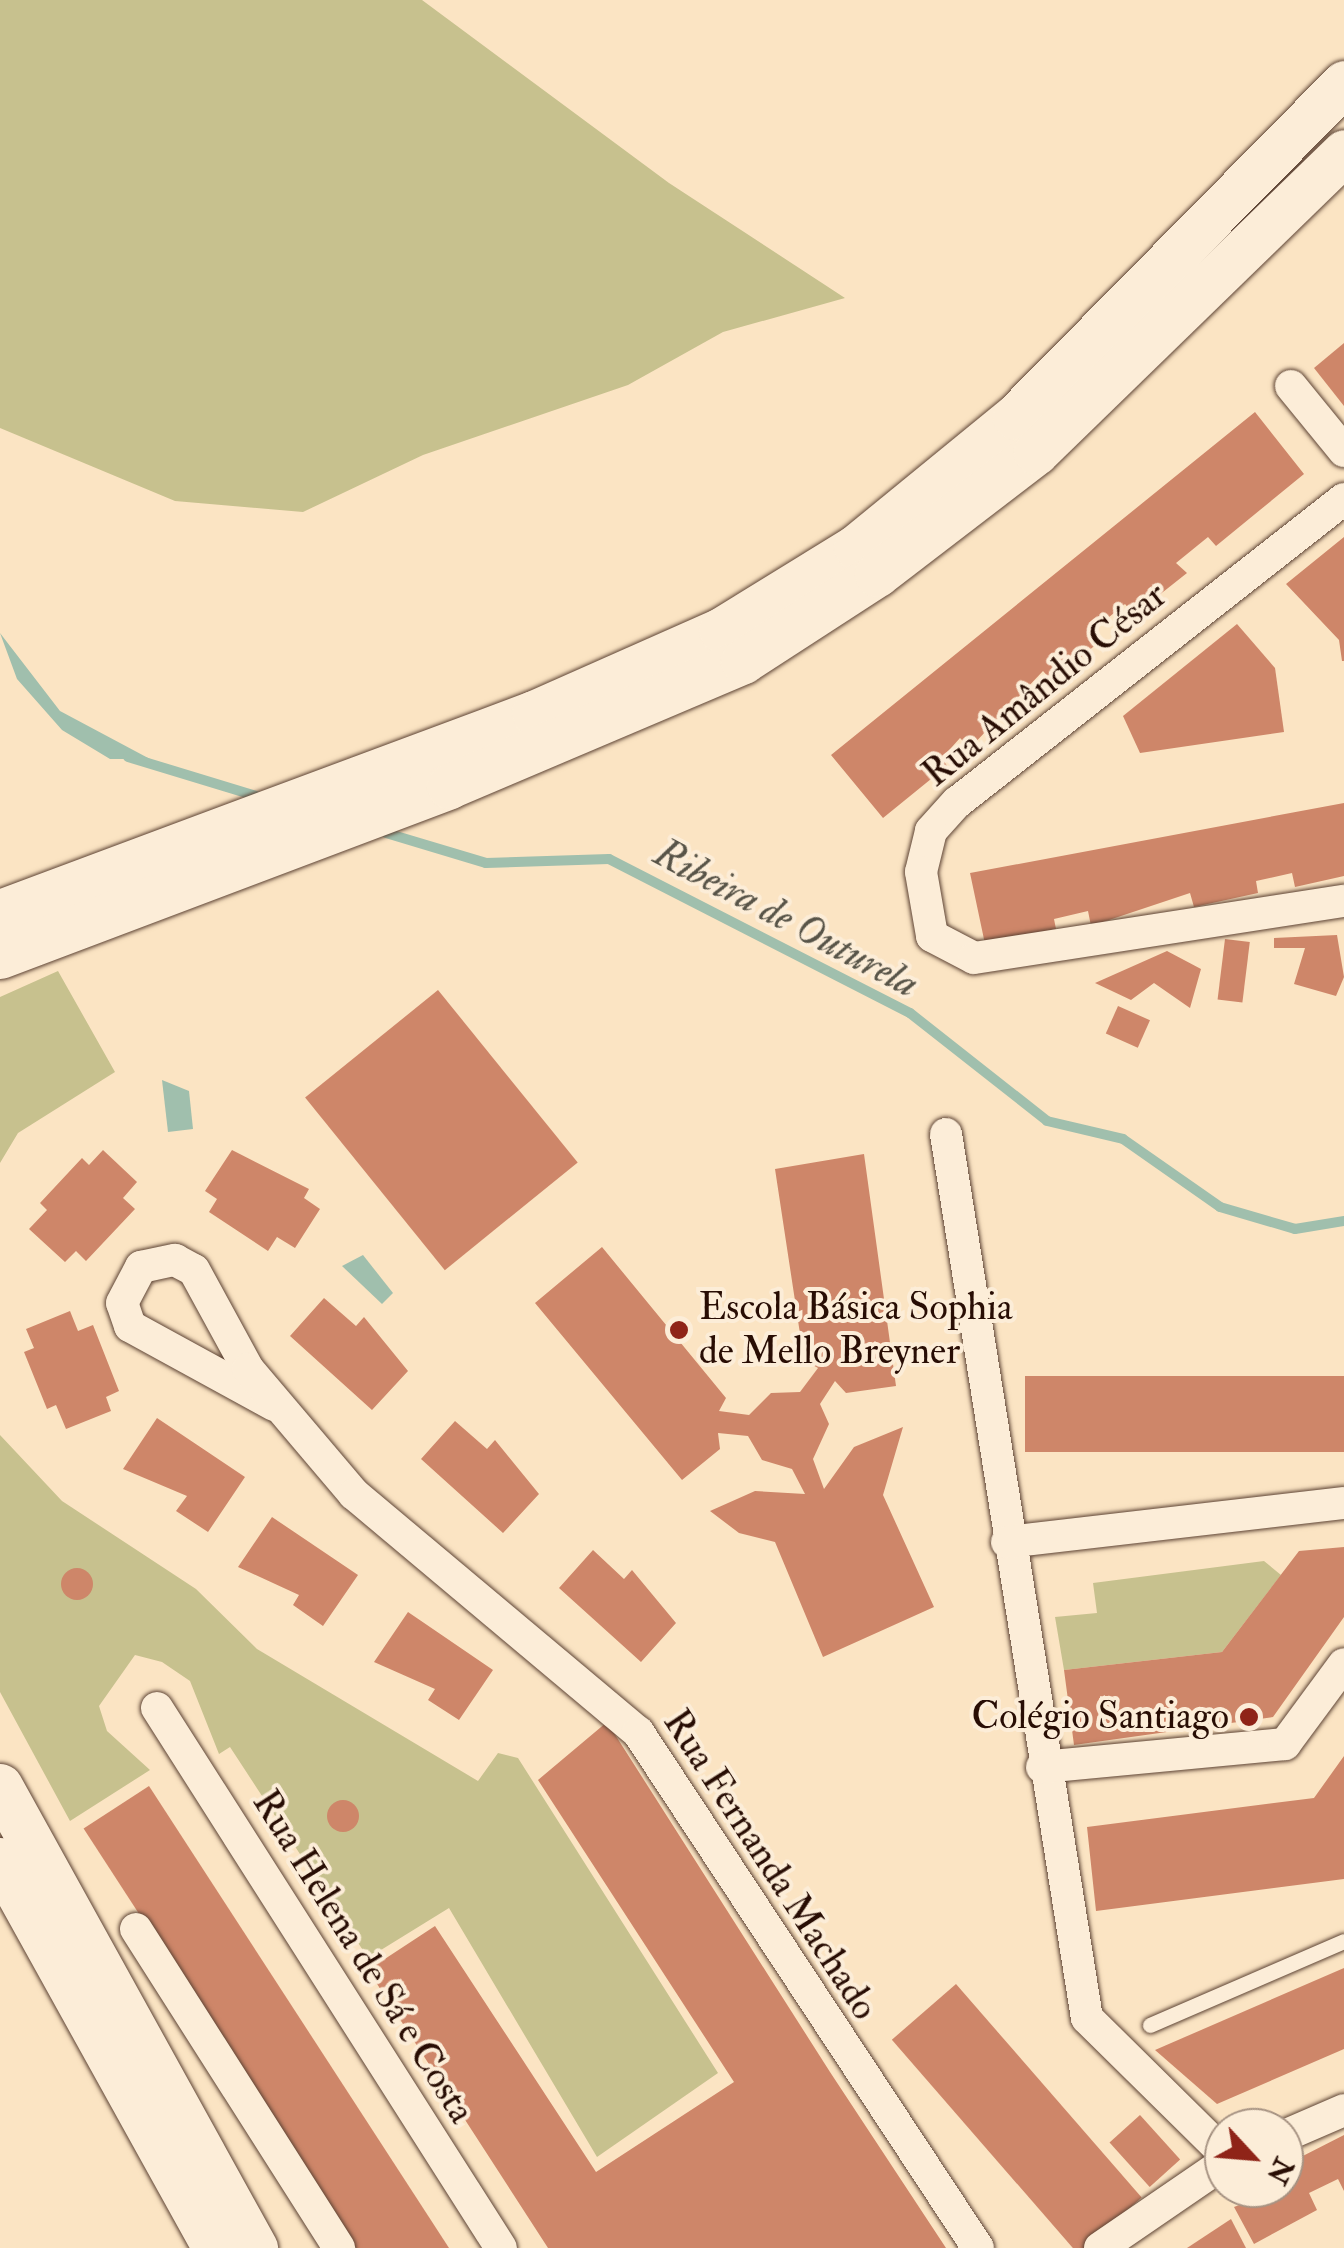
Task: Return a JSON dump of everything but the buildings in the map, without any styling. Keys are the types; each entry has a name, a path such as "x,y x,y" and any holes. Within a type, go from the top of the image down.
{"street":[{"path":"0,912 534,712 772,599 856,546 1016,418 1344,84"},
{"path":"0,956 449,786 743,661 877,574 1036,452 1344,152"},
{"path":"1291,386 1344,451"},
{"name":"Rua Amândio César","path":"1344,499 957,802 931,831 921,872 932,936 974,958 1344,901"},
{"path":"946,1134 1042,1766 1087,2018 1204,2133"},
{"name":"Rua Fernanda Machado","path":"274,1405 130,1326 122,1302 141,1267 174,1260 194,1270 274,1405 394,1532 638,1732 978,2248"},
{"path":"1007,1542 1344,1503"},
{"path":"1042,1766 1284,1744 1344,1664"},
{"name":"Rua Helena de Sá e Costa","path":"157,1708 501,2248"},
{"path":"0,1786 255,2248"},
{"path":"0,1860 215,2248"},
{"path":"136,1930 339,2248"},
{"path":"1304,2127 1344,2110"},
{"path":"1100,2248 1204,2176"}],"lane":[{"path":"1150,2025 1344,1941"}],"shaded area":[{"path":"0,0 422,0 669,183 845,298 723,332 628,385 423,455 303,512 175,501 0,428"},
{"path":"0,633 60,711 150,759 110,759 62,730 17,679"},
{"path":"58,971 115,1072 18,1133 0,1163 0,997"},
{"path":"162,1080 189,1091 193,1129 168,1132"},
{"path":"363,1255 393,1293 382,1304 342,1266"},
{"path":"0,1435 62,1501 196,1589 257,1649 478,1781 498,1753 518,1758 718,2073 597,2157 449,1908 368,1958 230,1747 219,1754 190,1681 162,1662 135,1655 99,1706 107,1731 150,1770 70,1821 0,1692"},
{"path":"1264,1561 1281,1575 1222,1652 1064,1670 1055,1617 1097,1613 1093,1583"}],"waterway":[{"name":"Ribeira de Outurela","path":"128,757 256,796"},
{"name":"Ribeira de Outurela","path":"386,833 486,863 609,859 910,1013 1047,1121 1123,1139 1220,1207 1295,1229 1344,1221"}],"place":[{"name":"Escola Básica Sophia de Mello Breyner","path":"679,1330"},
{"name":"Colégio Santiago","path":"1249,1717"}]}
